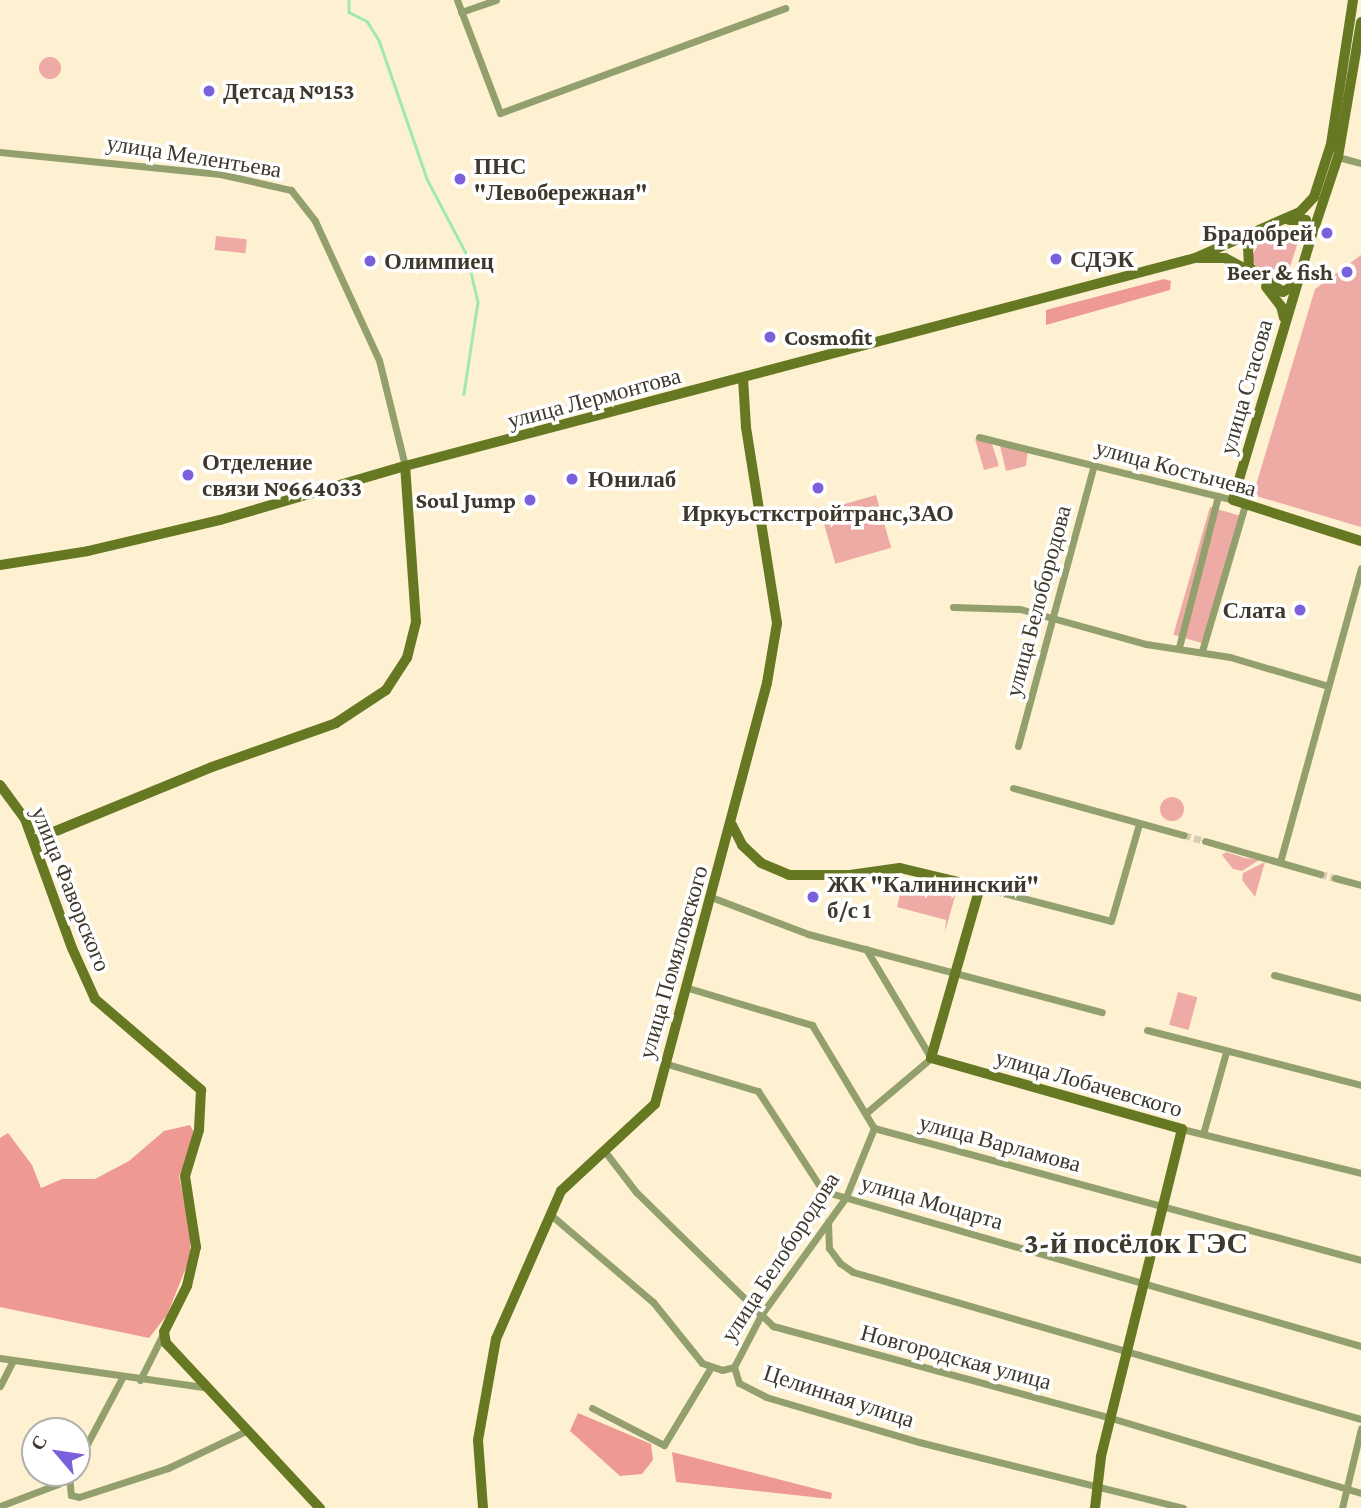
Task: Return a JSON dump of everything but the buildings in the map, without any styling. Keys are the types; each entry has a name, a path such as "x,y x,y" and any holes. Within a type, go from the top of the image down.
{"street":[{"path":"457,0 500,113 785,8"},
{"path":"461,12 496,0"},
{"name":"улица Лермонтова","path":"0,565 88,551 220,520 405,466 1195,258 1300,212 1318,189 1331,144 1353,0"},
{"path":"1311,238 1306,220 1278,223 1261,232 1248,248 1246,257 1256,275 1283,292 1296,284 1338,157 1361,22"},
{"name":"улица Мелентьева","path":"0,152 220,174 271,182 291,190 315,222 379,360 405,466"},
{"path":"1338,157 1361,163"},
{"name":"улица Лермонтова","path":"1195,258 1225,258 1256,275 1281,306 1284,328"},
{"name":"улица Стасова","path":"1233,500 1296,284"},
{"name":"улица Помяловского","path":"483,1508 478,1440 496,1339 561,1191 653,1108 663,1063 732,825 777,623 746,427 743,378"},
{"name":"улица Костычева","path":"979,437 1233,500 1361,541"},
{"name":"улица Белобородова","path":"1018,746 1094,465"},
{"path":"34,840 212,767 336,723 386,690 407,658 416,622 405,466"},
{"path":"1179,647 1218,496"},
{"path":"1202,651 1245,505"},
{"path":"1280,862 1361,568"},
{"path":"953,607 1020,609 1146,644 1202,651 1328,686"},
{"name":"улица Фаворского","path":"0,785 13,800 34,840 72,948 95,999 201,1090 199,1130 185,1176 196,1247 187,1286 164,1332"},
{"path":"1013,788 1184,835"},
{"path":"732,825 742,845 761,863 789,875 850,875 900,868 1111,922 1139,824"},
{"path":"1205,841 1321,874"},
{"path":"1335,878 1361,885"},
{"path":"866,1113 931,1058 980,887"},
{"path":"711,897 739,911 866,949 1102,1012"},
{"path":"866,949 931,1058"},
{"path":"1274,975 1361,998"},
{"path":"685,987 812,1025 874,1128"},
{"path":"1147,1030 1361,1085"},
{"path":"1203,1134 1226,1052"},
{"name":"улица Лобачевского","path":"931,1058 1182,1129 1361,1173"},
{"name":"улица Моцарта","path":"663,1063 758,1091 823,1191 1361,1346"},
{"name":"улица Белобородова","path":"734,1367 761,1315 846,1197 874,1128"},
{"name":"улица Варламова","path":"874,1128 1361,1261"},
{"path":"1095,1508 1095,1483 1182,1129"},
{"name":"Новгородская улица","path":"606,1153 636,1192 761,1315 788,1332 1111,1418 1361,1493"},
{"path":"551,1215 653,1302 698,1358 710,1367"},
{"path":"828,1222 830,1248 840,1263 853,1272 1361,1419"},
{"path":"140,1380 164,1332"},
{"path":"164,1332 171,1352 320,1508"},
{"path":"0,1358 122,1378 205,1387"},
{"path":"0,1387 13,1360"},
{"name":"улица Белобородова","path":"592,1408 664,1445 710,1367"},
{"name":"Целинная улица","path":"710,1367 734,1367 738,1383 766,1397 919,1442 1095,1483 1183,1508"},
{"path":"91,1437 122,1378"},
{"path":"1342,1508 1361,1428"},
{"path":"71,1487 71,1495 79,1497 168,1468 246,1431"},
{"path":"0,1506 50,1487"}],"shaded area":[{"path":"50,57 58,60 61,68 58,76 50,79 42,76 39,68 42,60"},
{"path":"1303,227 1285,282 1262,275 1251,258 1259,242"},
{"path":"216,236 247,239 245,253 215,250"},
{"path":"1361,255 1361,527 1253,495 1315,289"},
{"path":"1164,279 1171,281 1170,290 1046,325 1046,310"},
{"path":"975,439 991,441 999,466 984,470"},
{"path":"999,442 1028,449 1026,466 1006,471"},
{"path":"876,495 891,548 835,564 820,511"},
{"path":"1210,507 1244,517 1207,644 1173,635"},
{"path":"1172,797 1181,800 1184,809 1181,818 1172,821 1163,818 1160,809 1163,800"},
{"path":"1226,852 1259,860 1242,871 1233,869 1222,855"},
{"path":"1265,862 1255,897 1242,880 1243,873"},
{"path":"904,878 957,889 945,932 946,920 897,907"},
{"path":"1178,992 1197,997 1189,1030 1169,1025"},
{"path":"190,1125 197,1138 179,1176 190,1230 190,1258 167,1315 149,1338 0,1307 0,1138 8,1133 32,1165 41,1188 62,1179 95,1179 129,1161 164,1131"},
{"path":"578,1413 651,1444 653,1460 642,1474 620,1476 570,1431"},
{"path":"672,1452 832,1493 831,1499 676,1482"}],"waterway":[{"path":"349,0 349,12 367,21 379,40 427,179 467,255 478,302 464,394"}],"tunnel":[{"path":"1184,835 1205,841"},
{"path":"1320,874 1335,878"}],"place":[{"name":"Детсад №153","path":"209,91"},
{"name":"ПНС \"Левобережная\"","path":"460,179"},
{"name":"Брадобрей","path":"1327,233"},
{"name":"СДЭК","path":"1056,259"},
{"name":"Олимпиец","path":"370,261"},
{"name":"Beer & fish","path":"1347,272"},
{"name":"Cosmofit","path":"770,337"},
{"name":"Отделение связи №664033","path":"188,475"},
{"name":"Юнилаб","path":"572,479"},
{"name":"Иркуьсткстройтранс,ЗАО","path":"818,488"},
{"name":"Soul Jump","path":"530,500"},
{"name":"Слата","path":"1300,610"},
{"name":"ЖК \"Калининский\" б/с 1","path":"813,897"}],"district":[{"name":"3-й посёлок ГЭС","path":"1136,1243"}]}
